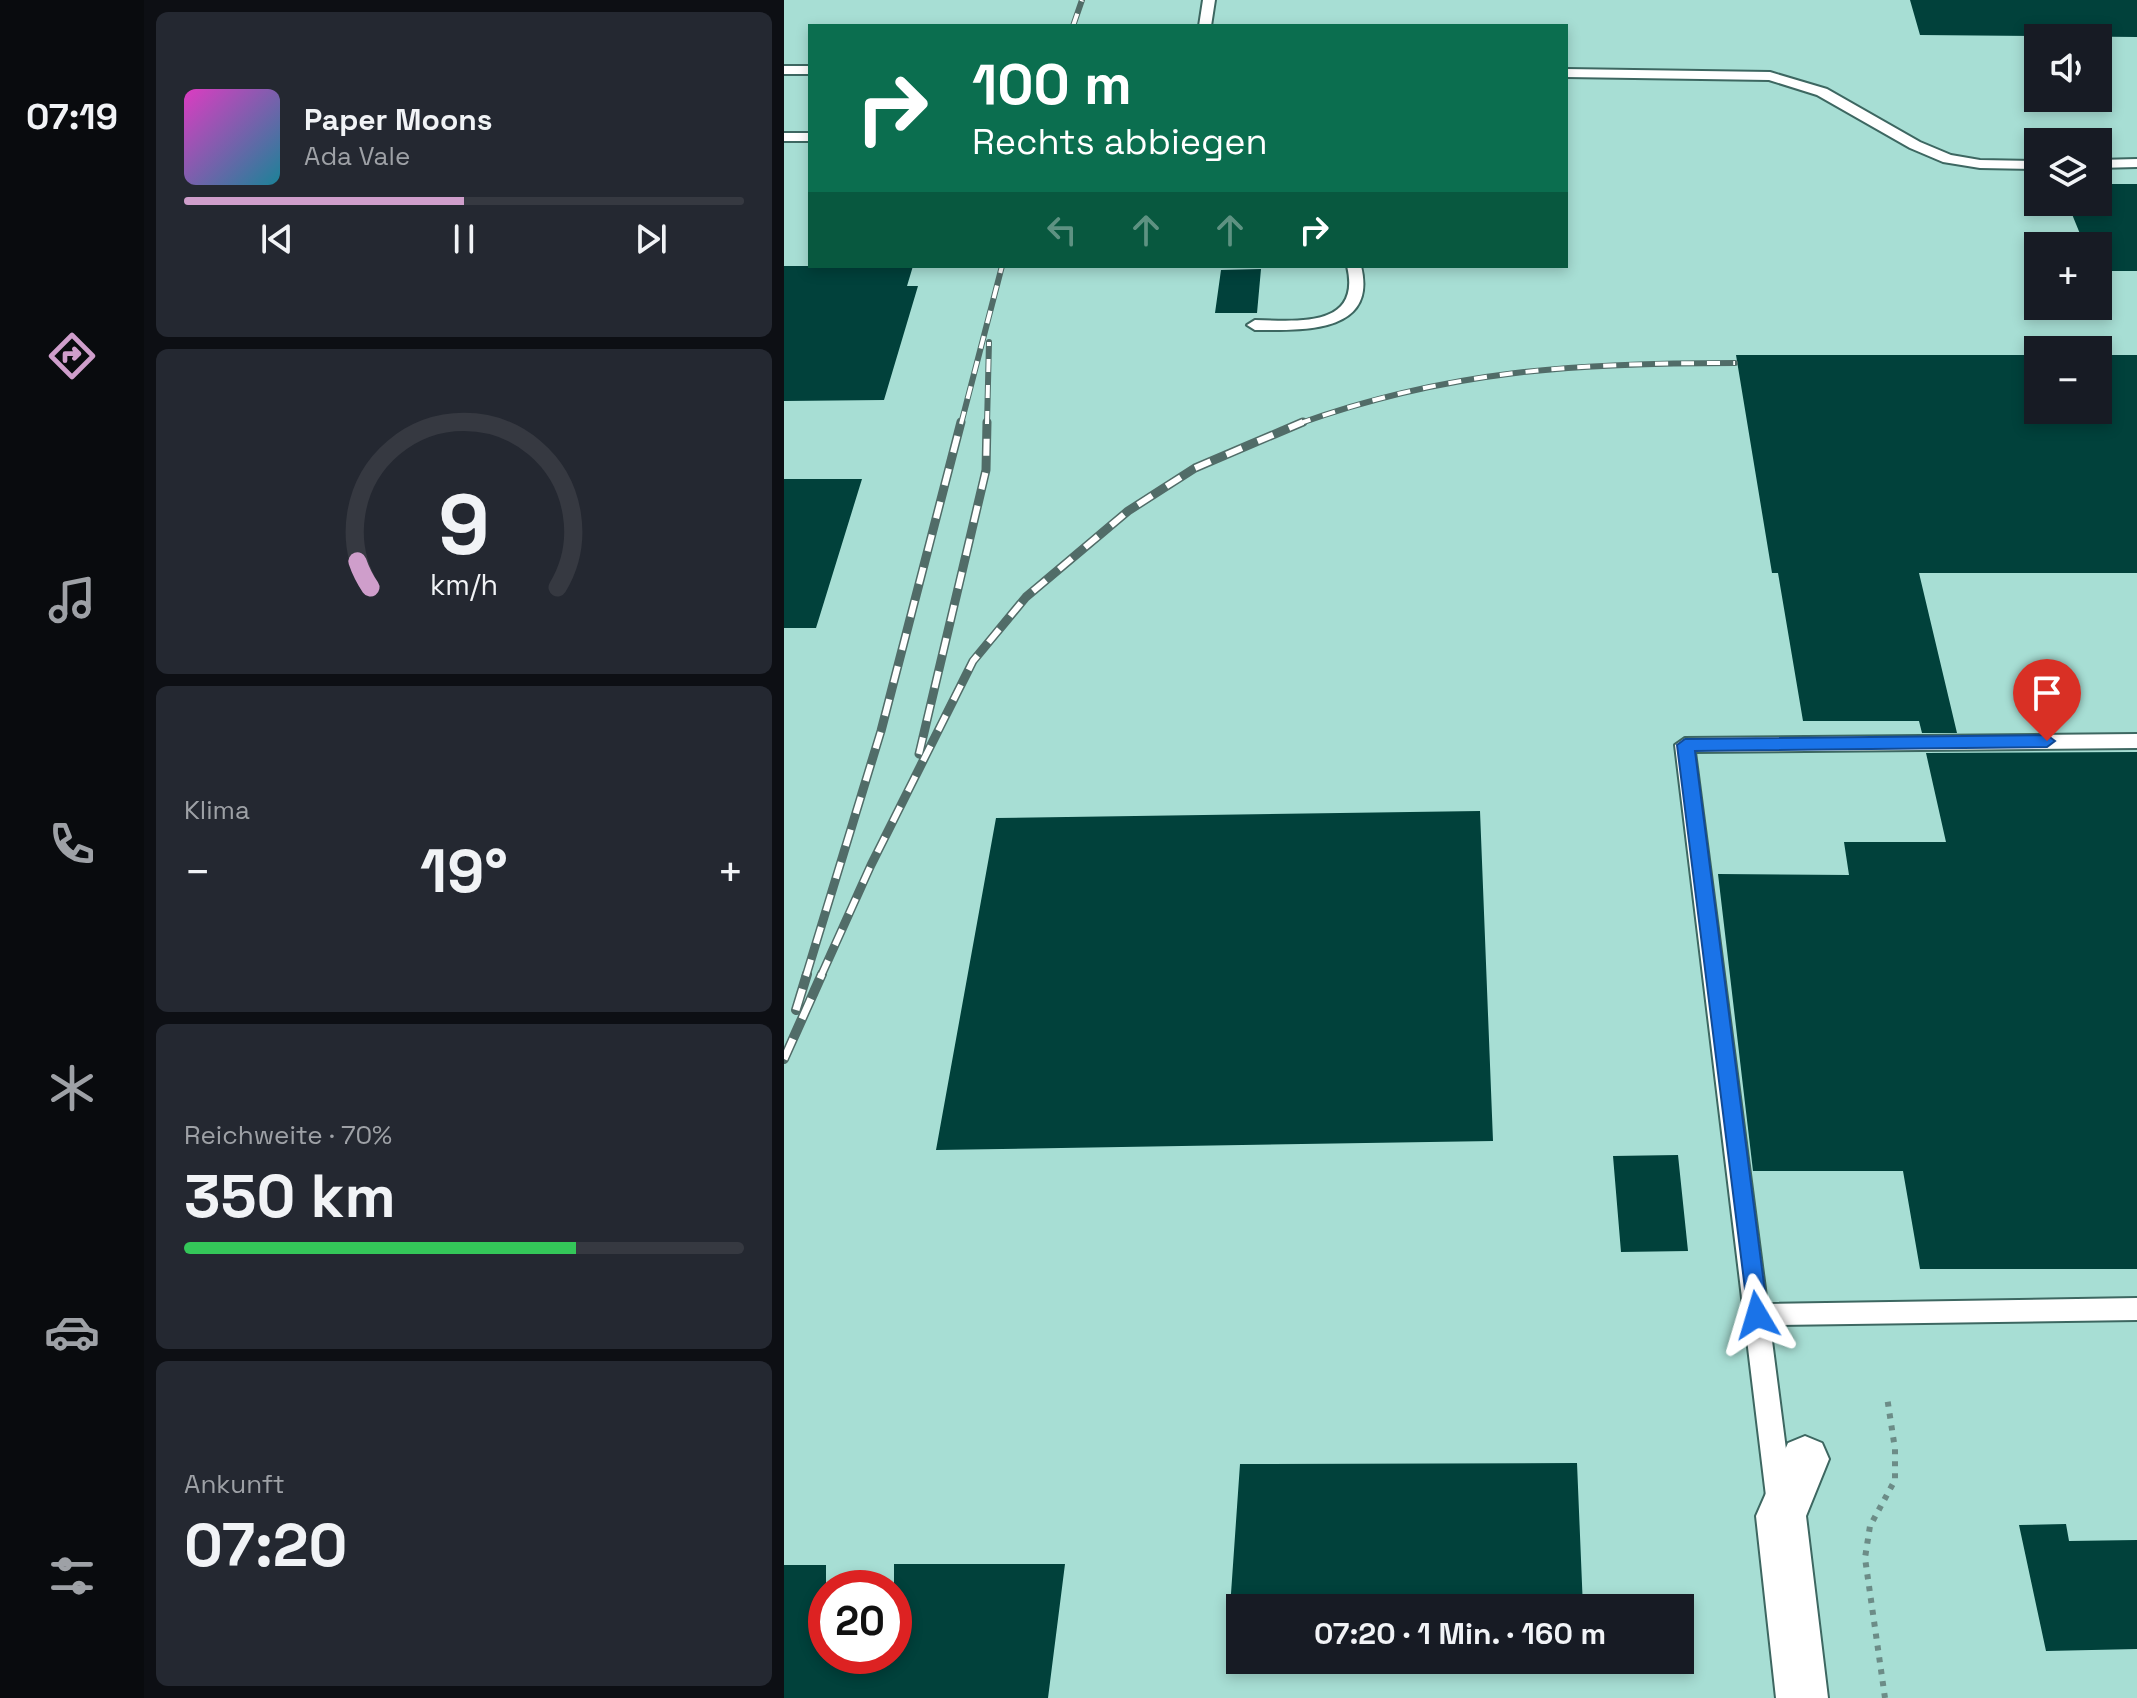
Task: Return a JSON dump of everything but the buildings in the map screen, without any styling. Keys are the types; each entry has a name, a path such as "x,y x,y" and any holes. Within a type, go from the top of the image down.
{"street":[{"path":"1802,1698 1781,1516 1805,1459"}],"lane":[{"path":"1205,24 1209,0"},
{"path":"784,70 808,70"},
{"path":"1568,73 1770,76 1822,92 1915,145 1948,159 1980,164 2024,165"},
{"path":"784,137 808,137"},
{"path":"2112,164 2137,163"},
{"path":"1255,325 1293,325 1332,319 1351,310 1359,294 1359,276 1355,268"},
{"path":"1781,1516 1685,745 2137,741"},
{"path":"1757,1315 2137,1309"}],"path":[{"path":"1885,1698 1865,1558 1870,1526 1895,1480 1895,1449 1887,1397"}],"shaded area":[{"path":"784,0 2137,0 2137,1698 784,1698"}],"railway":[{"path":"1074,24 1082,0"},
{"path":"961,424 1001,268"},
{"path":"987,424 989,342"},
{"path":"1299,424 1408,392 1514,373 1621,365 1735,363"},
{"path":"806,976 881,731 961,422"},
{"path":"919,754 986,470 987,422"},
{"path":"1299,424 1303,422"},
{"path":"821,976 871,865 973,661 1026,597 1128,511 1195,468 1299,424"},
{"path":"796,1010 807,974"},
{"path":"784,1059 822,974"}],"route":[{"path":"1757,1315 1685,745 2047,741"}]}
